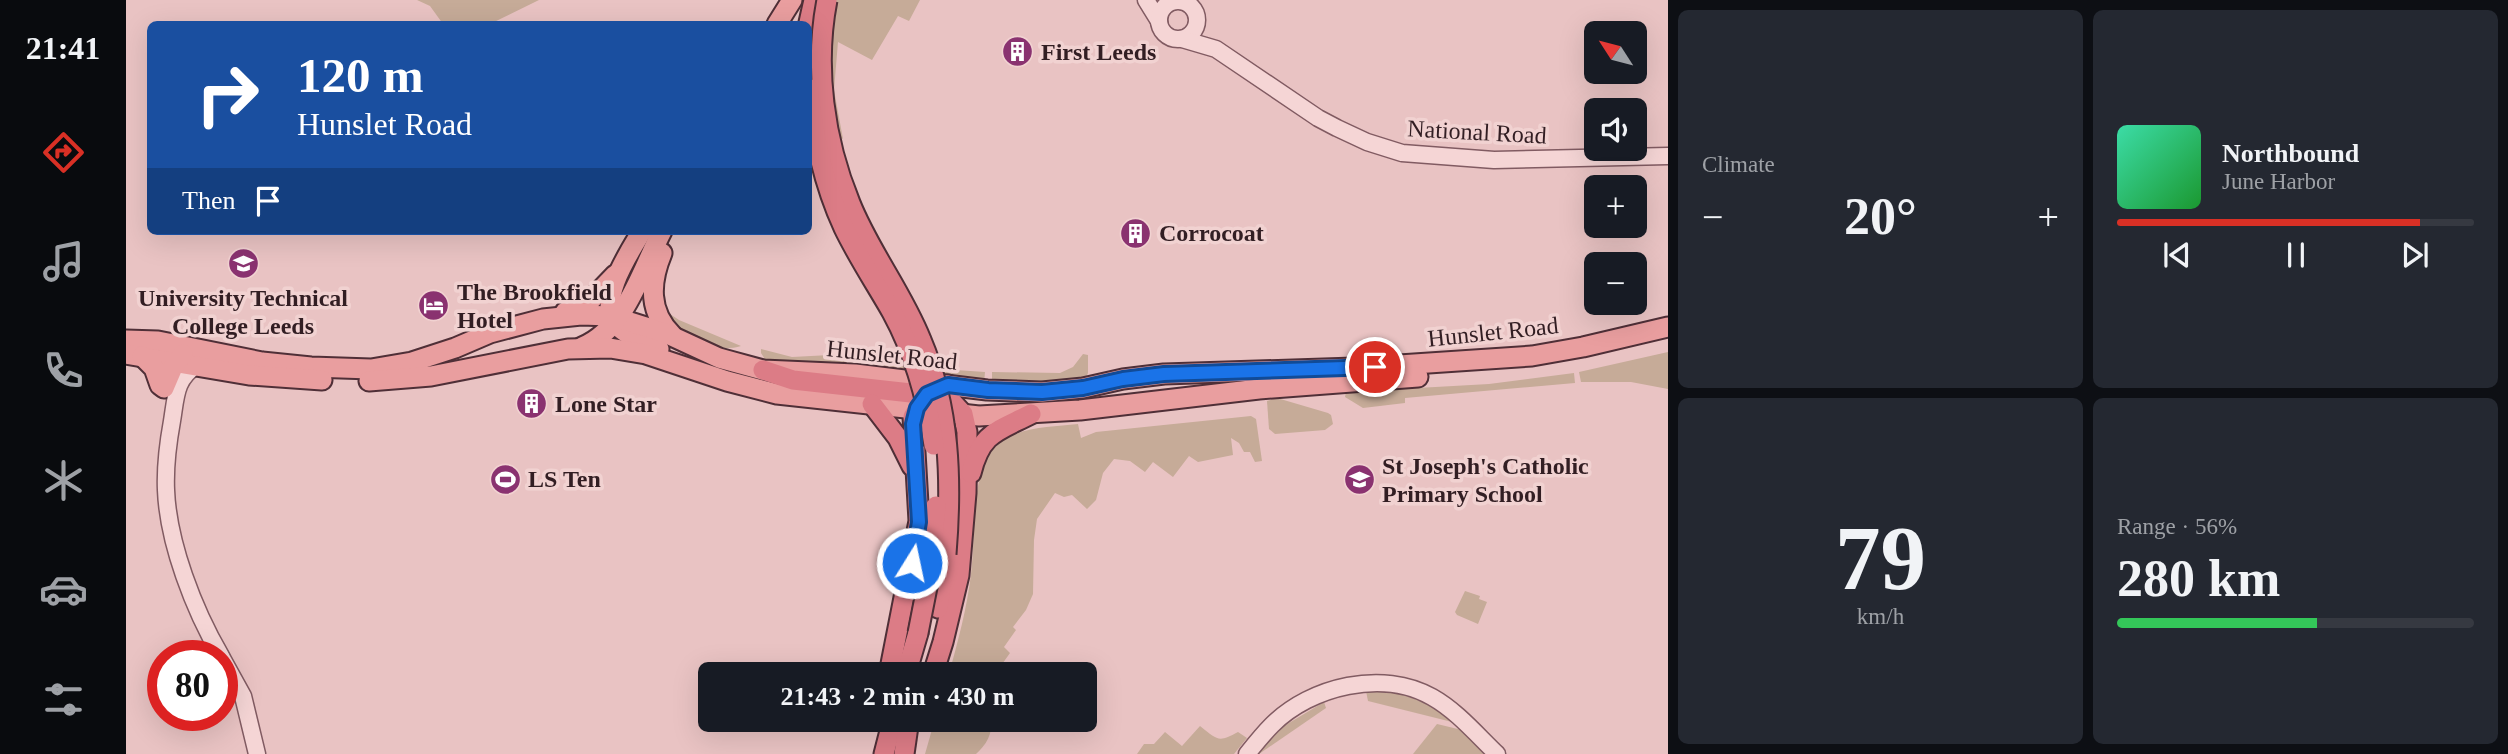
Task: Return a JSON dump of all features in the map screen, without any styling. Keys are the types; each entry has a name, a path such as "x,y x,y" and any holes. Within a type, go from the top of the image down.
{"highway":[{"path":"809,21 814,0"},
{"path":"827,0 823,24 822,84 828,131 850,203 922,340 943,407 949,462 950,514 944,576 925,635 912,662"},
{"path":"812,118 828,187 844,229 893,314 913,357 928,405 937,464 936,518 922,662"},
{"path":"763,370 793,380 922,401"},
{"path":"891,662 919,522 913,424 922,401 948,385"},
{"path":"872,404 898,438 917,476"},
{"path":"937,662 959,575 966,493 967,432 962,414"},
{"path":"966,493 974,461 989,436 1031,414"},
{"path":"875,754 878,732"},
{"path":"884,754 890,732"},
{"path":"904,751 907,732"},
{"path":"904,751 912,732"}],"main road":[{"path":"779,21 792,0"},
{"path":"794,21 806,0"},
{"path":"543,319 590,301 608,284 640,235"},
{"path":"581,348 593,342 615,319 660,235"},
{"path":"669,235 658,264 653,289 655,312 672,335"},
{"path":"622,265 613,287 615,319 630,335 717,377"},
{"name":"Hunslet Road","path":"134,355 176,361 194,356 311,367 371,369 412,362 490,333 543,319 581,315 615,319 672,335 719,358 763,370 855,374 1008,391 1058,392 1164,374 1354,368 1515,358 1549,354 1668,327"},
{"path":"490,333 505,344 507,351 500,363"},
{"name":"Hunslet Road","path":"126,340 158,341 194,356 275,378 363,381 431,376 581,348 626,349 777,394 872,404 922,401 962,414 1031,414 1259,389 1525,369 1668,340"},
{"path":"134,355 155,368 160,385 164,388 176,361"}],"street":[{"path":"1146,0 1167,36 1182,39 1194,30 1197,16 1187,3 1171,1 1163,8 1159,22"},
{"name":"National Road","path":"1197,16 1226,55"},
{"name":"National Road","path":"1182,39 1205,44 1226,55 1318,118 1348,134 1402,153 1494,160 1668,156"},
{"path":"194,356 177,388 168,440 166,490 170,520 186,578 214,640"},
{"path":"164,388 163,418 168,440"},
{"path":"1247,754 1273,724 1303,704 1343,688 1381,683 1409,688 1433,697 1447,706 1497,754"},
{"path":"238,687 243,696 257,754"}],"shaded area":[{"path":"417,0 539,0 496,21 441,21 430,6"},
{"path":"821,0 920,0 909,21 898,16 872,60 838,42 834,90 843,139 812,124 812,21 810,21"},
{"path":"664,310 679,320 741,346 718,348 694,341 678,331"},
{"path":"761,349 792,357 830,355 882,365 985,372 984,384 766,361"},
{"path":"1668,352 1668,389 1631,382 1581,382 1579,372"},
{"path":"1083,354 1088,355 1088,373 1085,380 992,385 992,372 1060,373 1073,367"},
{"path":"1574,373 1575,383 1405,398 1405,403 1363,408 1345,397 1346,392 1489,384"},
{"path":"1277,398 1328,413 1333,424 1325,430 1275,434 1269,429 1267,401"},
{"path":"1251,416 1256,419 1262,461 1255,462 1250,452 1244,452 1239,443 1231,438 1233,455 1198,462 1189,456 1173,477 1153,462 1145,472 1130,461 1114,459 1103,473 1096,500 1087,509 1072,495 1064,497 1055,493 1037,519 1033,594 1026,610 1013,627 1016,630 1004,647 1010,653 1004,662 952,662 969,587 978,485 986,460 1001,442 1028,430 1078,424 1081,438 1096,432"},
{"path":"1465,591 1480,596 1479,599 1487,602 1478,624 1455,612"},
{"path":"1382,690 1421,702 1456,723 1368,701 1366,691"},
{"path":"1324,702 1326,708 1256,754 1284,726"},
{"path":"1437,724 1462,730 1487,754 1413,754"},
{"path":"1200,726 1218,738 1226,738 1238,732 1247,738 1234,754 1137,754 1144,744 1154,744 1165,732 1182,746"},
{"path":"931,732 990,732 986,743 976,754 925,754"}],"place":[{"name":"First Leeds","path":"1018,52"},
{"name":"Corrocoat","path":"1136,233"},
{"name":"University Technical College Leeds","path":"243,264"},
{"name":"The Brookfield Hotel","path":"434,306"},
{"name":"Lone Star","path":"532,404"},
{"name":"LS Ten","path":"505,479"},
{"name":"St Joseph's Catholic Primary School","path":"1359,480"}],"route":[{"path":"912,563 919,522 914,417 927,394 948,385 988,390 1058,392 1164,374 1375,367"}]}
